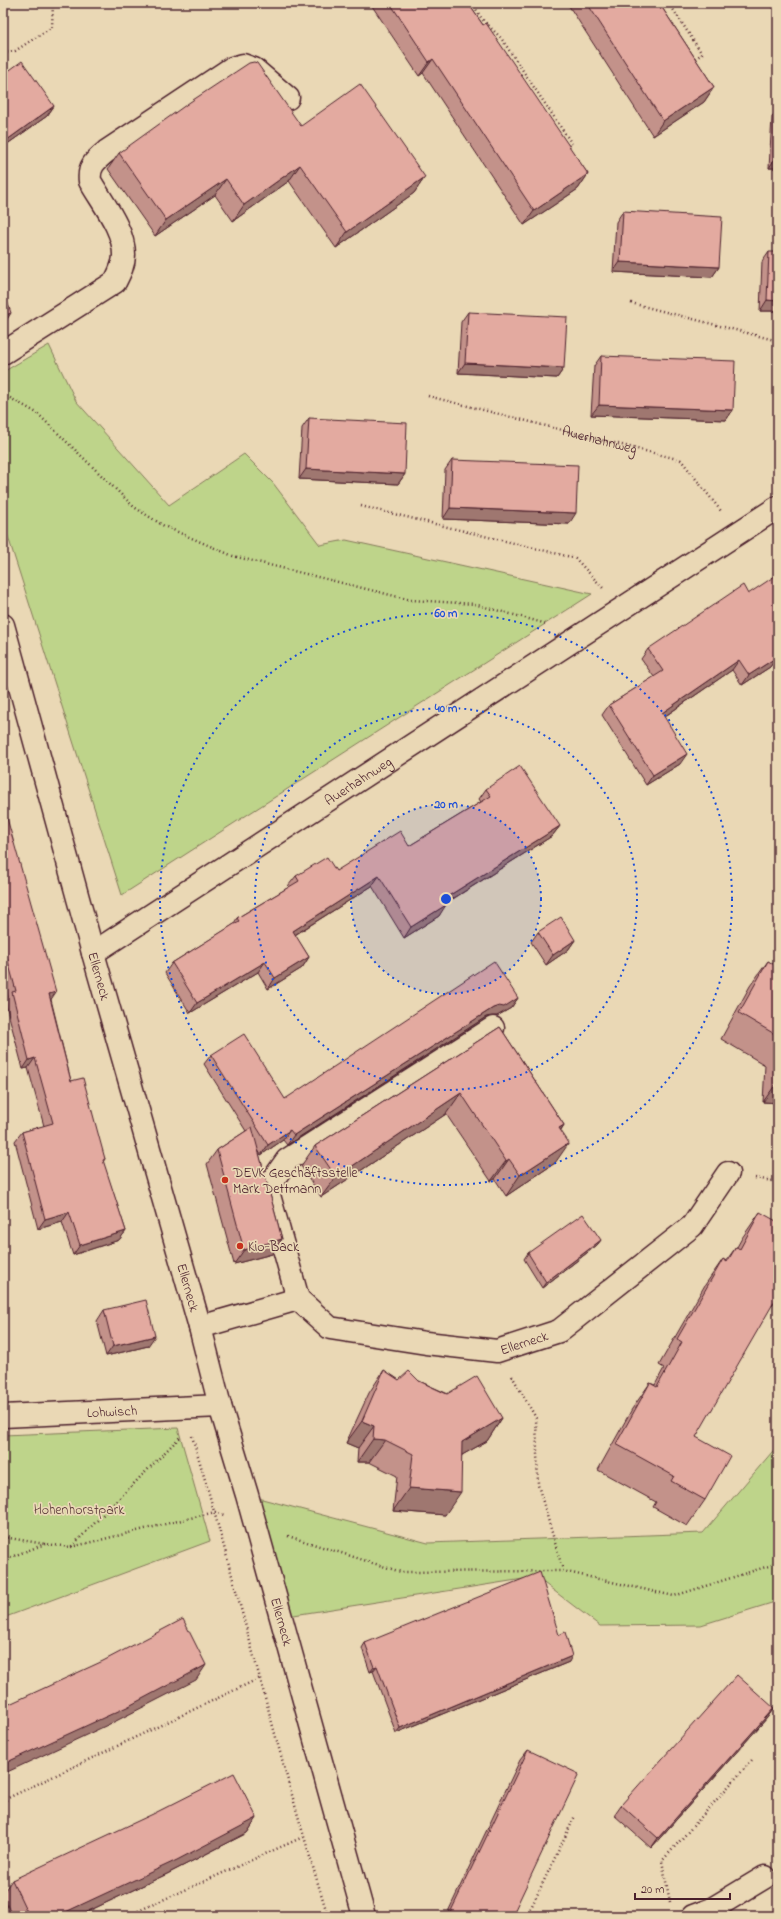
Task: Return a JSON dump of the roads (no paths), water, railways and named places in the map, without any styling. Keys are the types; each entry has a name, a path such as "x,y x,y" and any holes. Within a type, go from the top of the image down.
{"street":[{"path":"3,353 115,282 122,267 124,256 120,233 90,181 89,174 93,163 107,151 232,68 243,65 254,69 288,98"},
{"name":"Auerhahnweg","path":"92,953 778,507"},
{"name":"Ellerneck","path":"3,625 92,953 200,1327 220,1406 364,1916"},
{"path":"298,1299 267,1188 287,1160 494,1028"},
{"name":"Ellerneck","path":"200,1327 298,1299 330,1328 426,1343 497,1351 559,1331 692,1226 728,1173"},
{"name":"Lohwisch","path":"3,1416 220,1406"},
{"path":"693,1916 712,1909 765,1877"}],"place":[{"name":"DEVK Geschäftsstelle Mark Dettmann","path":"225,1180"},
{"name":"Kio-Back","path":"240,1246"}],"park label":[{"name":"Hohenhorstpark","path":"79,1509"}]}
